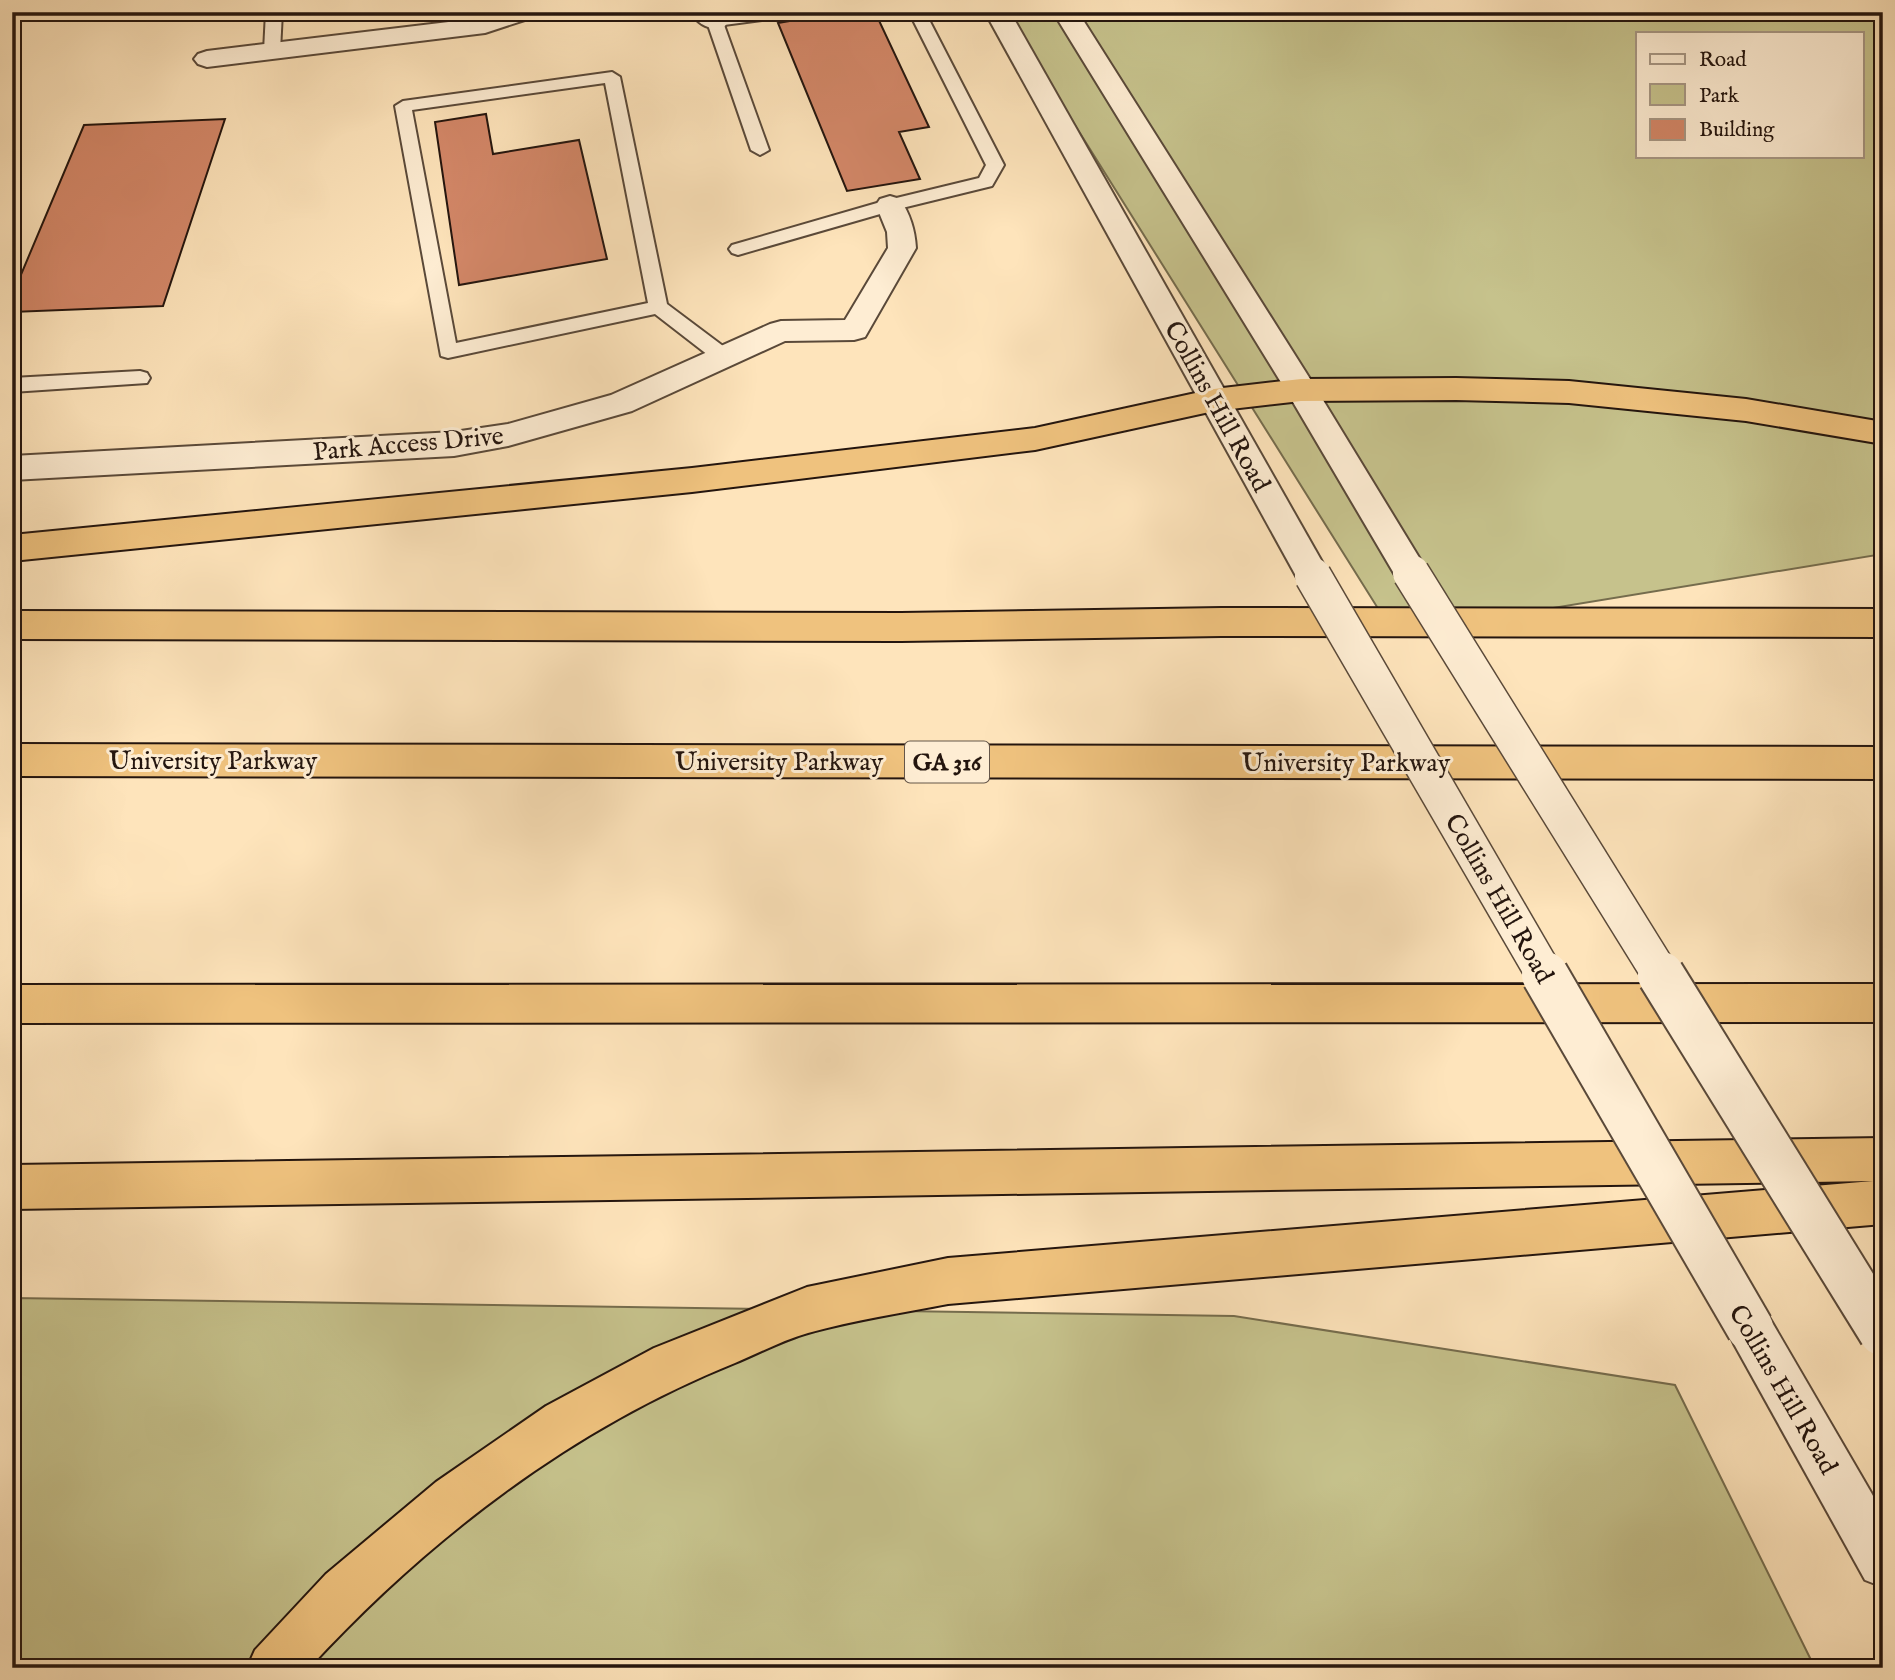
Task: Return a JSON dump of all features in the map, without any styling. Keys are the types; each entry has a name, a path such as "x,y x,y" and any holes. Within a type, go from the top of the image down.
{"highway":[{"path":"12,548 692,480 1035,439 1214,400 1301,390 1456,389 1569,392 1746,410 1883,433"},
{"path":"12,625 901,627 1221,622 1883,623"},
{"name":"University Parkway","path":"12,760 1883,763"},
{"path":"12,1004 1883,1003"},
{"path":"12,1187 1062,1169 1883,1159"},
{"path":"273,1668 344,1592 453,1499 563,1423 671,1365 807,1310 948,1281 1883,1202"}],"street":[{"path":"208,59 485,25 525,12"},
{"name":"Collins Hill Road","path":"997,12 1313,576 1883,1562"},
{"path":"1065,12 1882,1333"},
{"name":"Park Access Drive","path":"12,468 468,442 555,424 621,403 781,331 854,330 902,248 901,232 890,205"}],"lane":[{"path":"272,51 274,12"},
{"path":"760,150 709,17 783,12"},
{"path":"738,249 890,205 986,182 995,166 918,12"},
{"path":"659,307 448,351 403,106 612,77 659,307 724,357"},
{"path":"12,385 140,378"}],"green space":[{"path":"1004,12 1883,12 1883,554 1394,634"},
{"path":"12,1298 1234,1316 1675,1385 1815,1668 12,1668"}],"building":[{"path":"842,12 875,12 929,127 899,132 920,179 847,191 778,23"},
{"path":"486,114 493,154 579,140 607,259 459,285 435,122"},
{"path":"225,119 163,306 12,312 12,296 84,125"}]}
